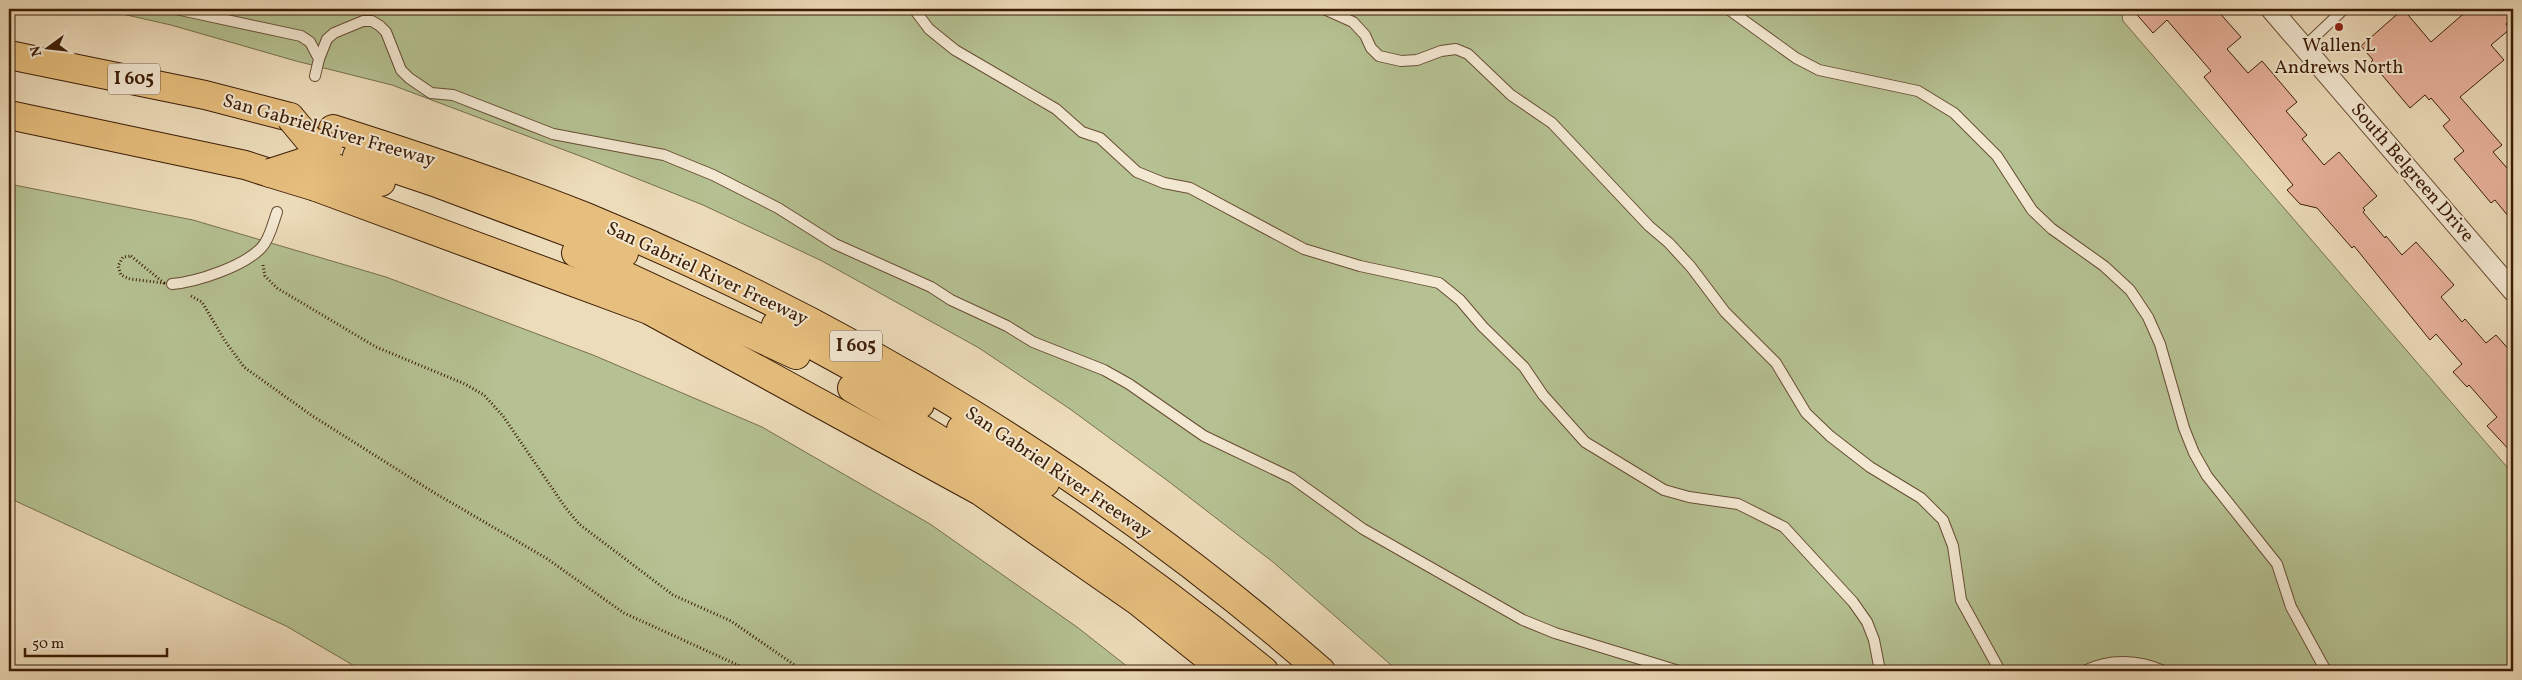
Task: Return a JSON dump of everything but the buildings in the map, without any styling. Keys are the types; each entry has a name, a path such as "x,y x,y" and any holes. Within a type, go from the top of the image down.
{"highway":[{"name":"San Gabriel River Freeway","path":"9,55 116,76 290,117 325,157 649,310 980,491 1139,602 1225,671"},
{"path":"9,115 257,169 325,157 443,185 632,256 749,311 923,405 1118,533 1293,671"},
{"name":"San Gabriel River Freeway","path":"325,157 429,159 585,217 754,293 890,365 1023,446 1192,565 1321,671"},
{"path":"325,157 575,253 794,354 926,430 1032,497 1209,626 1264,671"}],"street":[{"name":"South Belgreen Drive","path":"2271,9 2513,292"}],"lane":[{"path":"176,9 301,36 310,42 319,59"},
{"path":"914,9 929,29 955,50 1056,109 1082,132 1100,138 1137,172 1164,183 1190,188 1304,249 1360,266 1439,283 1460,300 1483,327 1524,367 1543,396 1585,442 1664,490 1689,497 1738,504 1784,527 1830,576 1862,615 1874,640 1880,671"},
{"path":"1324,9 1353,22 1365,35 1371,48 1379,56 1401,61 1416,60 1440,51 1456,49 1468,54 1503,89 1552,123 1648,226 1686,261 1725,312 1776,363 1806,413 1830,436 1870,467 1922,498 1944,520 1953,546 1961,600 2000,671"},
{"path":"1728,9 1796,58 1818,70 1918,91 1954,112 1997,156 2032,210 2052,229 2104,266 2130,290 2148,317 2160,344 2182,420 2194,453 2207,476 2277,564 2291,607 2326,671"},
{"path":"2304,47 2344,9"},
{"path":"315,76 327,39 334,32 363,21 372,21 386,32 401,70 431,93 453,95 553,134 664,156 713,175 778,208 835,244 931,287 952,300 1007,326 1033,342 1104,370 1129,384 1204,436 1292,478 1363,529 1523,620 1555,633 1679,671"},
{"path":"168,283 185,283 232,266 256,252 268,239 277,212"},
{"path":"2084,671 2119,662 2145,663 2164,671"}],"path":[{"path":"268,239 262,262 265,276 277,288 376,347 465,384 484,395 503,416 565,507 579,524 673,595 731,621 803,671"},
{"path":"168,283 130,279 121,275 118,266 123,257 132,256 168,283 202,302 225,341 244,367 311,416 433,492 546,558 624,613 751,671"}],"green space":[{"path":"100,9 2121,9 2123,21 2513,474 2513,671 1398,671 1273,562 1070,409 979,348 822,261 703,205 588,159 392,85 296,61 171,25"},
{"path":"9,184 193,220 386,277 593,355 762,427 930,524 1077,627 1133,671 363,671 286,626 9,498"}],"place":[{"name":"Wallen L Andrews North","path":"2339,27"}]}
